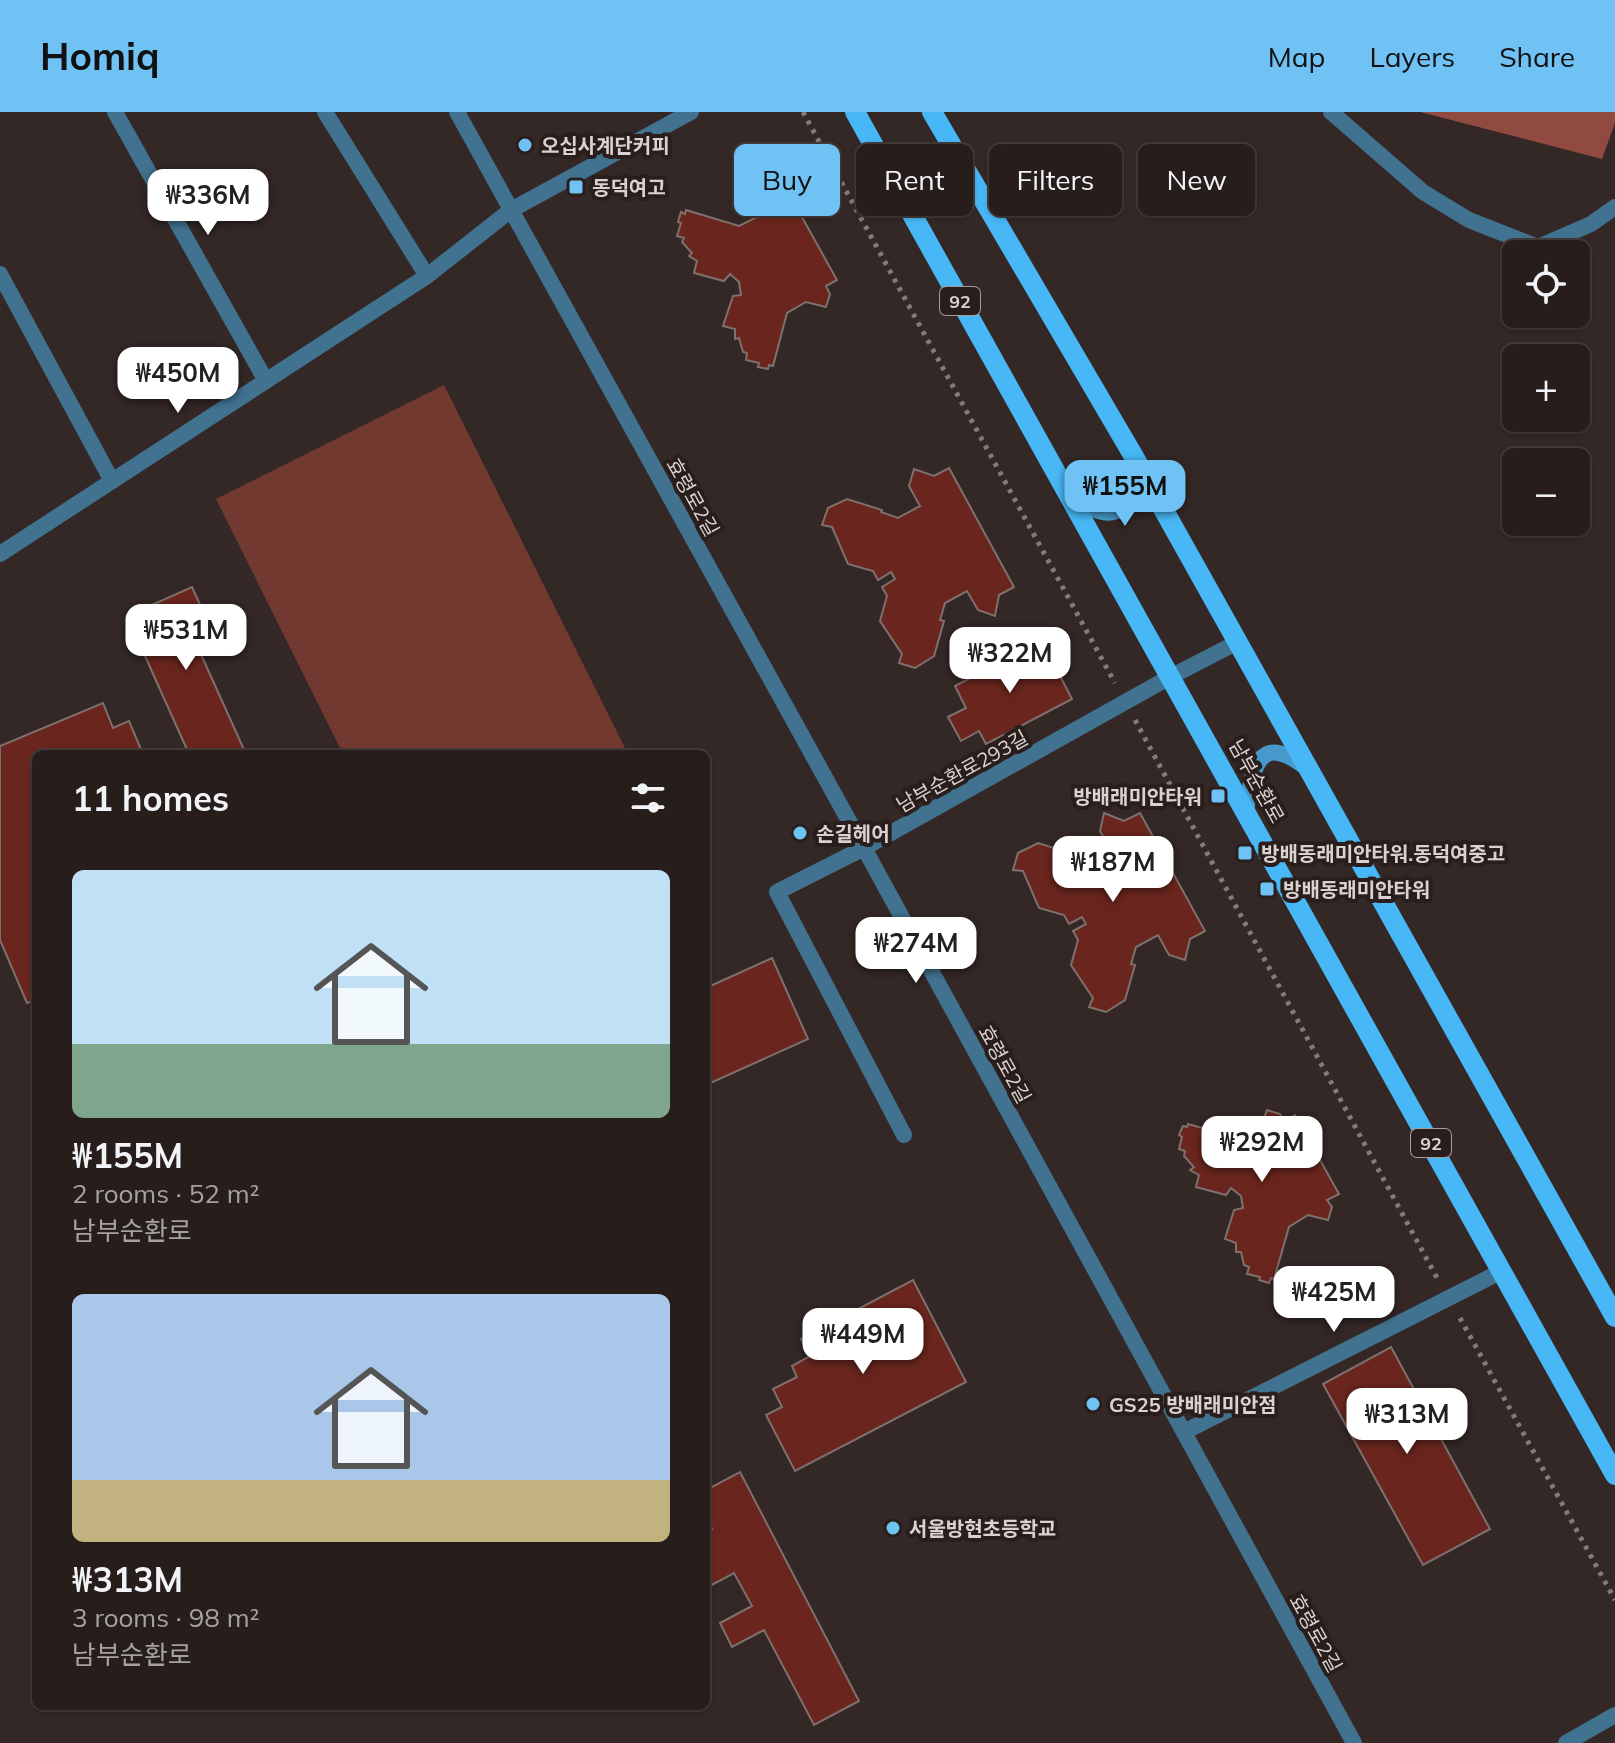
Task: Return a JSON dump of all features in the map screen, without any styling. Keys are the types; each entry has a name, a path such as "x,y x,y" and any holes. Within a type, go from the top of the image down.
{"main road":[{"name":"남부순환로","path":"855,112 1615,1475"},
{"path":"932,112 1133,455 1615,1317"},
{"path":"1065,489 1079,503 1099,512 1111,513 1124,507 1132,480 1133,455"},
{"path":"1246,812 1253,771 1258,761 1269,753 1278,751 1310,771"}],"street":[{"path":"115,112 266,381"},
{"path":"325,112 427,276"},
{"name":"효령로2길","path":"457,112 1354,1743"},
{"path":"0,554 427,276 511,210 691,112"},
{"path":"1331,112 1423,192 1469,220 1538,247 1591,224 1615,207"},
{"path":"0,274 112,481"},
{"name":"남부순환로293길","path":"904,1135 777,892 864,848 1238,642"},
{"path":"1184,1432 1502,1271"},
{"path":"1566,1743 1615,1715"}],"path":[{"path":"803,112 1615,1600"}],"shaded area":[{"path":"1420,112 1615,112 1615,123 1602,159"},
{"path":"444,385 626,750 341,750 216,499"}],"building":[{"path":"686,210 739,226 759,216 801,216 837,280 826,286 830,294 826,307 806,302 787,313 773,366 769,365 768,369 746,360 747,353 743,352 739,338 735,339 735,329 723,326 733,296 741,295 739,282 730,274 724,281 694,273 697,261 689,256 692,253 682,242 684,238 677,236 681,212 685,214"},
{"path":"949,468 1014,587 999,595 995,616 978,610 967,591 945,603 940,620 944,621 934,656 915,668 899,663 902,654 880,621 887,596 882,587 895,579 891,572 878,580 873,571 848,564 832,527 822,525 828,508 847,499 898,518 920,506 909,486 914,469 934,476"},
{"path":"192,587 217,642 199,650 244,750 187,750 127,616"},
{"path":"1042,641 1072,699 986,744 979,731 961,741 948,717 966,708 955,686"},
{"path":"103,703 113,728 129,721 141,750 32,750 32,1001 27,1003 0,940 0,746"},
{"path":"1104,813 1124,821 1140,813 1205,931 1190,939 1185,960 1169,955 1158,935 1136,947 1131,964 1135,965 1125,1000 1106,1012 1089,1007 1093,998 1071,965 1078,940 1073,931 1086,924 1082,917 1069,924 1064,915 1039,908 1023,871 1013,870 1018,853 1038,843 1089,862 1111,850 1100,831"},
{"path":"772,958 808,1039 710,1083 710,986"},
{"path":"1267,1110 1280,1114 1284,1121 1295,1115 1339,1194 1327,1200 1332,1207 1328,1220 1308,1215 1289,1227 1274,1279 1271,1278 1269,1283 1247,1274 1249,1267 1244,1265 1241,1252 1236,1252 1236,1243 1225,1239 1234,1210 1243,1208 1241,1196 1231,1188 1226,1195 1196,1187 1199,1175 1190,1170 1194,1167 1184,1156 1185,1151 1179,1149 1183,1126 1187,1127 1188,1124 1241,1139 1260,1130"},
{"path":"913,1280 966,1382 795,1471 766,1415 782,1407 773,1389 797,1377 792,1366 810,1356 801,1339"},
{"path":"1391,1347 1490,1529 1423,1565 1323,1384"},
{"path":"740,1472 859,1701 814,1725 764,1630 732,1647 720,1623 752,1606 734,1573 710,1586 710,1488"}],"place":[{"name":"오십사계단커피","path":"525,145"},
{"name":"동덕여고","path":"576,187"},
{"name":"방배래미안타워","path":"1218,796"},
{"name":"손길헤어","path":"800,833"},
{"name":"방배동래미안타워.동덕여중고","path":"1245,853"},
{"name":"방배동래미안타워","path":"1267,889"},
{"name":"GS25 방배래미안점","path":"1093,1404"},
{"name":"서울방현초등학교","path":"893,1528"}]}
